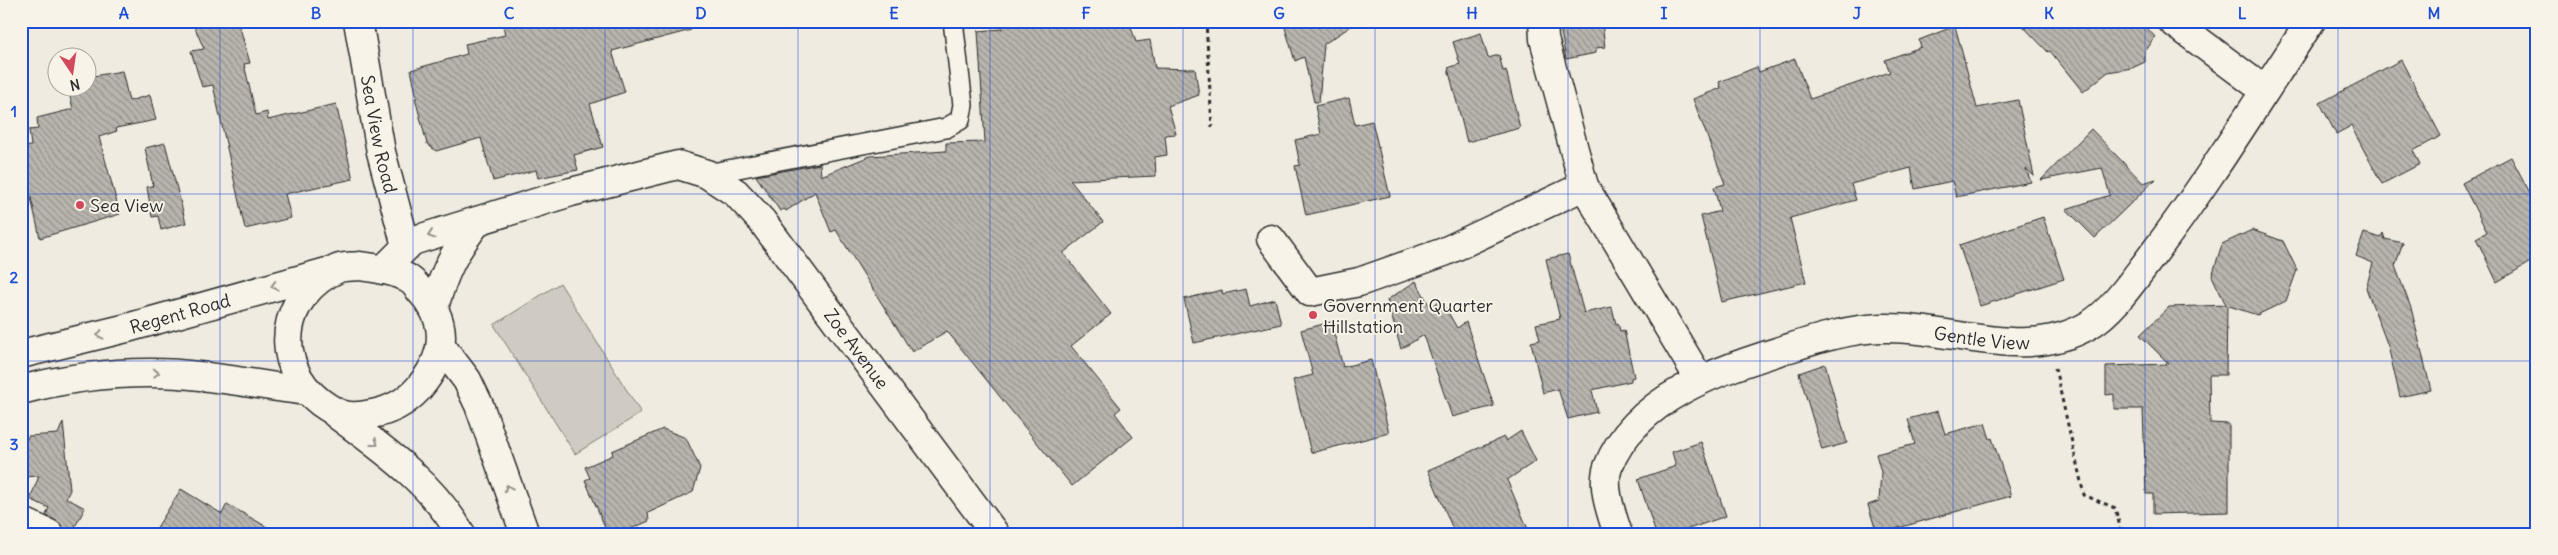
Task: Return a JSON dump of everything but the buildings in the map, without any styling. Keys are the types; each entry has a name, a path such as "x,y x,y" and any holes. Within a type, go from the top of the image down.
{"street":[{"name":"Sea View Road","path":"358,21 381,152 406,246"},
{"path":"1543,21 1544,39 1584,186 1700,380"},
{"path":"2172,21 2264,90"},
{"name":"Gentle View","path":"1618,534 1607,494 1608,468 1629,431 1660,405 1700,380 1837,333 1880,328 1920,329 2005,342 2049,341 2089,325 2122,295 2184,214 2311,21"},
{"name":"Zoe Avenue","path":"383,270 412,241 571,192 678,166 707,174 736,193 762,221 994,534"},
{"path":"1271,239 1310,292 1359,282 1444,252 1584,186"},
{"path":"434,307 443,276 457,247 478,220"},
{"path":"336,414 356,418 386,412 412,395 432,373 441,346 440,324 434,307 410,280 383,270 359,266 338,268 312,285 297,303 289,326 288,349 295,373 307,391 336,414 389,453 425,485 453,520 460,534"},
{"name":"Regent Road","path":"21,354 127,328 338,268"},
{"path":"441,346 467,380 479,405 525,534"},
{"path":"21,390 93,377 150,373 199,376 307,391"},
{"path":"21,522 49,534"}],"lane":[{"name":"Zoe Avenue","path":"707,174 946,128 960,120 963,105 953,21"}],"path":[{"path":"1206,21 1212,127"},
{"path":"2049,341 2084,495 2115,508 2122,534"}],"shaded area":[{"path":"560,283 641,413 575,454 494,325"}],"place":[{"name":"Sea View","path":"80,205"},
{"name":"Government Quarter Hillstation","path":"1313,315"}]}
